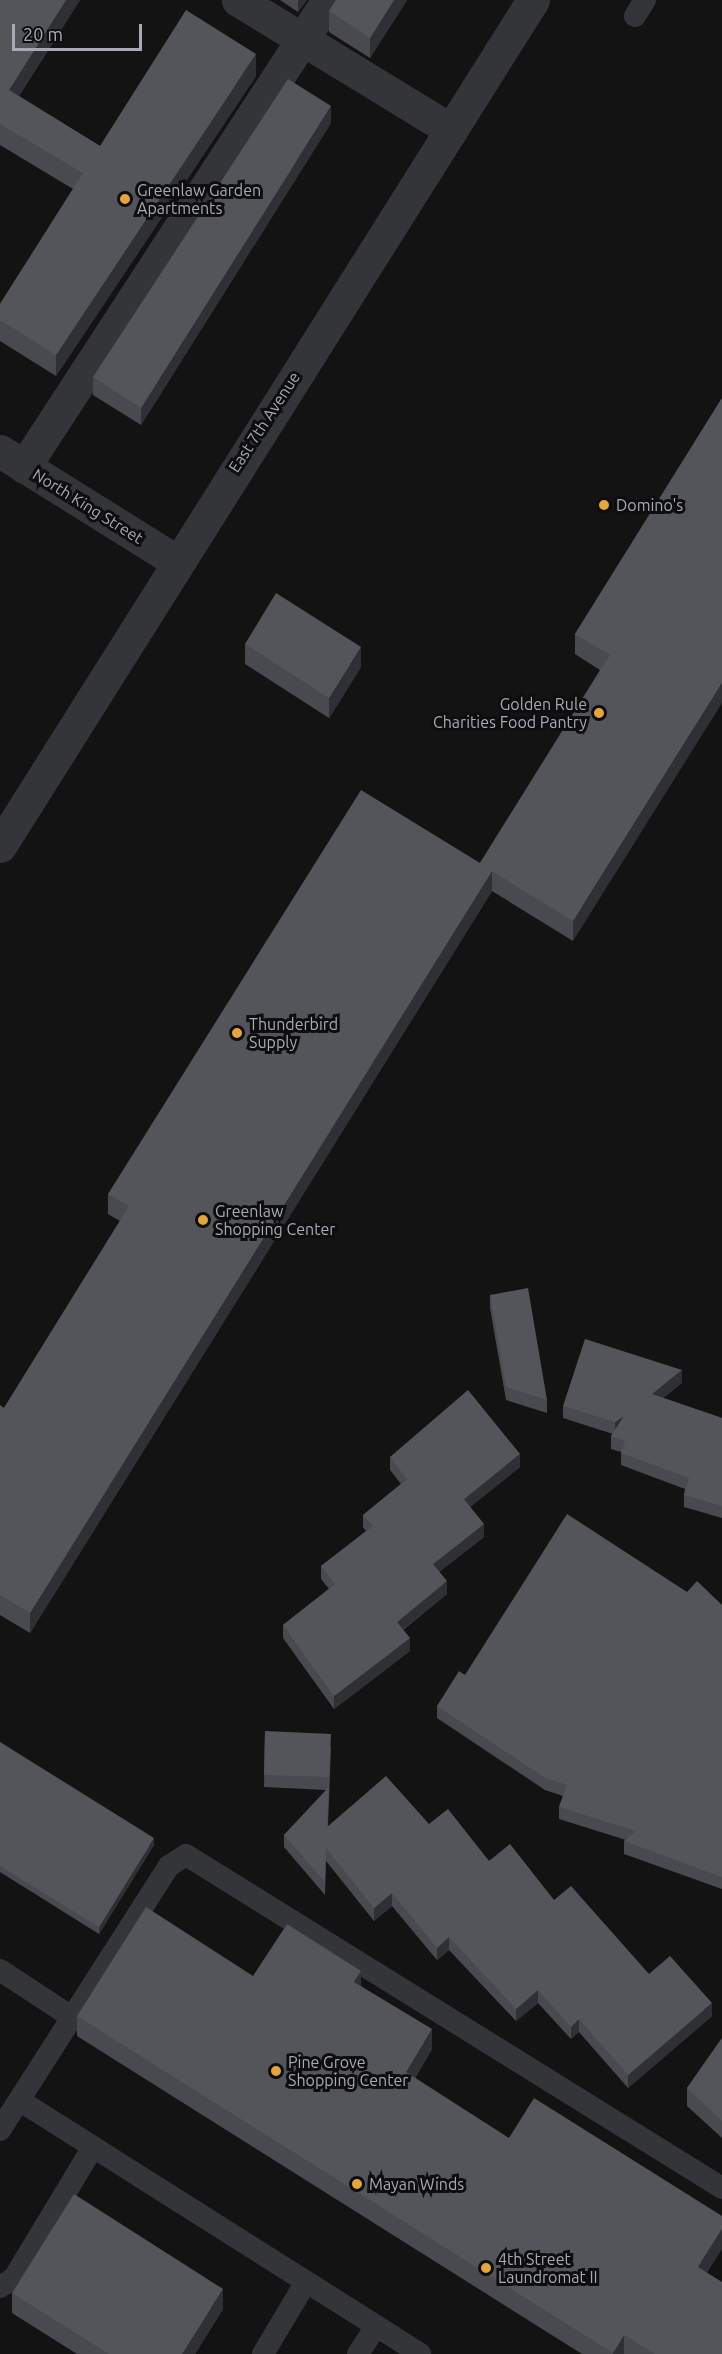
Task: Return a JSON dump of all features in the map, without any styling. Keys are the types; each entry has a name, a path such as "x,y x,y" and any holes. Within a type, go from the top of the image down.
{"street":[{"path":"238,0 451,130"},
{"path":"12,459 304,40 328,0"},
{"name":"East 7th Avenue","path":"0,846 176,561 533,0"},
{"name":"North King Street","path":"12,459 176,561"}],"lane":[{"path":"0,2130 22,2102 76,2020 169,1866 186,1855 722,2188"},
{"path":"0,1970 76,2020"},
{"path":"22,2102 420,2354"},
{"path":"0,2287 14,2278 93,2147"},
{"path":"263,2354 306,2282"},
{"path":"358,2354 376,2326"}],"building":[{"name":"Greenlaw Garden Apartments","path":"0,0 66,0 9,90 100,146 186,10 256,54 56,355 0,320 0,304 83,173 0,124"},
{"path":"336,0 394,0 370,38 329,11"},
{"path":"288,79 331,106 141,408 93,377"},
{"name":"Greenlaw Shopping Center","path":"722,398 722,683 573,921 492,871 30,1613 0,1595 0,1405 4,1408 129,1206 108,1194 361,790 480,863 610,655 575,634"},
{"path":"276,593 361,647 329,698 245,644"},
{"path":"528,1288 547,1400 506,1387 490,1295"},
{"path":"585,1339 682,1370 652,1394 722,1418 722,1506 684,1495 689,1478 621,1453 625,1441 611,1436 624,1416 615,1422 563,1406"},
{"path":"468,1390 520,1454 464,1499 484,1524 433,1564 447,1581 397,1622 410,1638 334,1696 283,1625 335,1584 321,1566 373,1526 363,1515 407,1479 390,1457"},
{"path":"567,1514 687,1592 697,1581 722,1605 722,1877 624,1841 636,1831 559,1807 567,1785 545,1778 437,1706 459,1671 465,1675"},
{"path":"265,1731 331,1734 329,1777 264,1775"},
{"path":"0,1742 154,1838 99,1927 0,1866"},
{"path":"386,1776 429,1824 448,1809 489,1861 510,1844 554,1900 571,1886 649,1974 670,1956 712,2003 628,2075 579,2019 571,2027 538,1990 516,2009 449,1937 437,1948 392,1893 374,1908 326,1848 325,1882 284,1835 329,1787 327,1827"},
{"path":"146,1907 253,1976 287,1924 361,1971 354,1982 432,2029 406,2072 509,2138 534,2098 722,2216 722,2229 698,2267 722,2282 722,2354 655,2354 624,2335 613,2353 77,2016"},
{"path":"722,2038 722,2121 687,2088"},
{"path":"74,2194 223,2289 182,2354 109,2354 12,2293"}],"place":[{"name":"Greenlaw Garden Apartments","path":"125,199"},
{"name":"Domino's","path":"604,505"},
{"name":"Golden Rule Charities Food Pantry","path":"599,713"},
{"name":"Thunderbird Supply","path":"237,1033"},
{"name":"Greenlaw Shopping Center","path":"203,1220"},
{"name":"Pine Grove Shopping Center","path":"276,2071"},
{"name":"Mayan Winds","path":"357,2184"},
{"name":"4th Street Laundromat II","path":"486,2268"}]}
